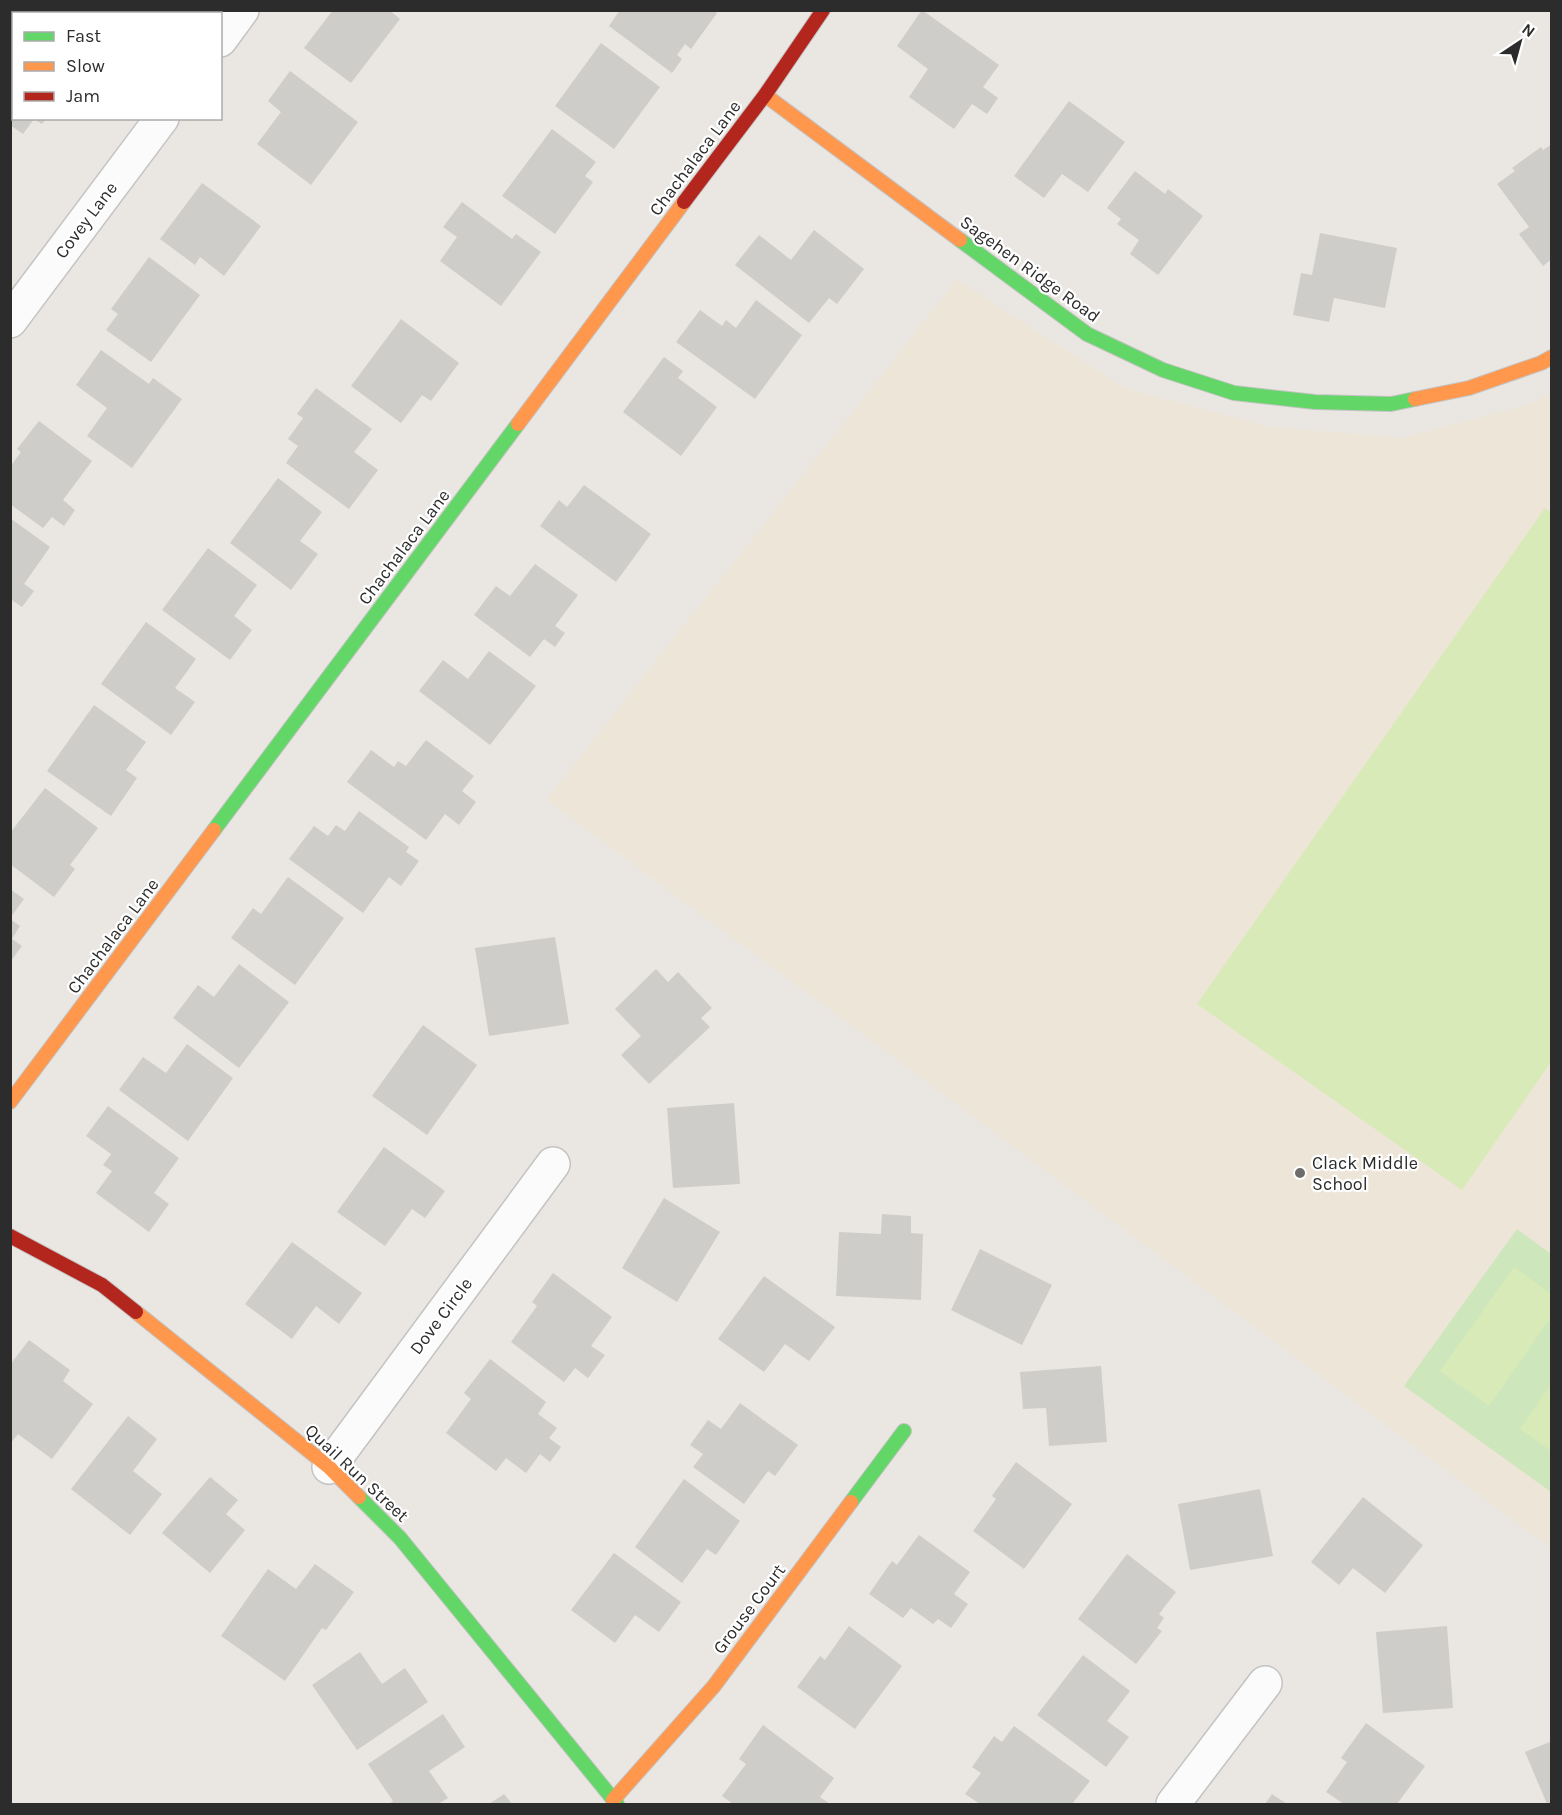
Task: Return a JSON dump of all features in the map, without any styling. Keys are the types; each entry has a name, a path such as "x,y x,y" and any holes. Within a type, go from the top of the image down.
{"street":[{"path":"222,37 242,10"},
{"name":"Chachalaca Lane","path":"10,1102 765,95 823,10"},
{"name":"Sagehen Ridge Road","path":"765,95 1087,334 1163,370 1234,393 1315,402 1391,404 1469,388 1541,363 1551,357"},
{"name":"Covey Lane","path":"10,321 161,120"},
{"name":"Dove Circle","path":"329,1467 553,1164"},
{"name":"Quail Run Street","path":"10,1236 102,1285 329,1467 400,1538 615,1802"},
{"name":"Grouse Court","path":"615,1802 714,1686 904,1431"},
{"path":"1173,1804 1265,1683"}],"shaded area":[{"name":"Clack Middle School","path":"957,280 1126,389 1271,427 1402,438 1531,404 1551,392 1551,1548 547,799"}],"green space":[{"path":"1545,508 1552,513 1551,1062 1462,1190 1197,1004"},
{"path":"1517,1229 1551,1254 1551,1492 1404,1386"},
{"path":"1514,1267 1551,1294 1551,1317 1489,1406 1440,1371"},
{"path":"1551,1384 1552,1451 1520,1429"}],"building":[{"path":"91,10 127,10 126,12 93,12"},
{"path":"333,10 389,10 400,19 351,83 304,48"},
{"path":"620,10 713,10 717,13 691,49 685,44 677,55 682,59 672,73 609,26"},
{"path":"922,10 999,65 983,87 998,98 987,114 972,104 954,129 909,97 928,69 897,46"},
{"path":"601,43 660,87 614,149 555,106"},
{"path":"10,51 12,52 12,120 33,120 23,134 10,125"},
{"path":"290,71 358,122 311,185 257,144 281,112 268,101"},
{"path":"1069,101 1125,142 1088,192 1062,174 1044,198 1014,176"},
{"path":"552,129 596,162 585,176 593,182 555,234 502,196"},
{"path":"1552,144 1552,259 1543,266 1519,234 1529,227 1497,184 1515,171 1512,168 1541,147 1543,150"},
{"path":"1135,171 1165,194 1168,189 1203,216 1158,275 1130,254 1139,240 1117,224 1121,219 1107,208"},
{"path":"202,183 261,226 224,276 200,257 195,265 160,239"},
{"path":"462,202 512,239 516,234 541,252 501,306 440,261 457,237 443,227"},
{"path":"814,230 864,269 837,304 829,298 809,323 735,265 759,235 791,260"},
{"path":"1320,233 1397,248 1385,308 1334,298 1329,322 1293,315 1301,273 1312,275"},
{"path":"149,257 200,295 151,362 106,330 118,314 111,309"},
{"path":"756,300 802,335 755,399 676,342 700,310 722,326 726,320 736,328"},
{"path":"401,319 459,363 431,401 422,395 401,423 351,386"},
{"path":"101,350 149,384 153,378 182,399 132,468 87,436 107,408 76,385"},
{"path":"664,357 683,371 678,378 717,407 681,456 623,412"},
{"path":"316,388 372,429 354,452 378,470 349,509 286,463 298,446 288,439 303,418 297,414"},
{"path":"39,421 92,461 63,500 75,510 64,526 52,517 43,528 10,504 10,467 21,452 17,449"},
{"path":"278,478 322,512 300,541 318,554 291,590 230,543"},
{"path":"584,485 651,534 616,582 540,526 559,500 567,507"},
{"path":"10,518 50,547 24,584 34,591 22,607 12,600 10,603"},
{"path":"208,548 257,585 234,616 252,630 230,660 162,610"},
{"path":"535,564 578,595 555,626 565,633 555,647 544,639 530,657 474,615 496,586 510,596"},
{"path":"146,622 196,659 175,688 195,702 171,735 101,684"},
{"path":"489,651 536,686 490,745 419,691 443,660 468,679"},
{"path":"94,705 146,742 126,770 137,778 111,816 47,771"},
{"path":"426,740 474,776 462,791 476,802 459,825 445,814 426,840 347,782 371,750 394,767 398,761 406,766"},
{"path":"45,788 98,828 70,865 75,869 54,897 10,864 10,833"},
{"path":"359,811 409,847 406,852 419,861 401,886 389,877 363,913 289,859 314,826 328,836 336,825 345,831"},
{"path":"288,877 344,918 295,985 231,938 253,908 261,914"},
{"path":"10,889 24,899 10,918"},
{"path":"10,919 20,926 12,939 22,946 10,962"},
{"path":"555,937 569,1024 489,1036 475,948"},
{"path":"239,964 289,1002 239,1068 173,1018 198,985 214,997"},
{"path":"656,969 668,982 678,972 712,1008 701,1018 710,1027 649,1084 621,1055 641,1036 615,1009"},
{"path":"423,1025 477,1065 427,1135 372,1096"},
{"path":"187,1044 233,1078 188,1141 119,1090 143,1057 166,1073"},
{"path":"734,1103 740,1184 673,1188 667,1108"},
{"path":"108,1106 179,1158 154,1193 169,1204 149,1232 96,1193 112,1171 103,1165 111,1154 86,1136"},
{"path":"384,1147 445,1191 425,1218 412,1209 385,1246 337,1212"},
{"path":"664,1198 720,1232 677,1302 622,1268"},
{"path":"882,1214 911,1216 911,1233 923,1234 921,1300 836,1296 839,1232 881,1234"},
{"path":"292,1242 362,1293 339,1324 316,1306 292,1339 245,1304"},
{"path":"980,1249 1052,1285 1022,1345 951,1310"},
{"path":"553,1273 612,1317 591,1346 605,1355 588,1378 575,1368 564,1382 511,1342 537,1306 532,1302"},
{"path":"764,1276 835,1327 809,1361 785,1344 764,1372 718,1339"},
{"path":"29,1340 70,1370 63,1381 93,1404 52,1459 18,1434 10,1444 10,1379 12,1377 10,1365"},
{"path":"490,1359 546,1402 538,1414 557,1428 549,1438 561,1447 550,1462 540,1454 526,1473 506,1458 496,1471 446,1433 471,1399 464,1393"},
{"path":"1101,1366 1107,1442 1049,1446 1046,1408 1023,1409 1020,1372"},
{"path":"740,1403 798,1445 775,1476 768,1471 744,1504 693,1467 703,1454 690,1445 708,1420 721,1429"},
{"path":"128,1416 157,1439 133,1471 162,1494 130,1535 71,1489"},
{"path":"1016,1462 1072,1504 1024,1569 973,1531 996,1499 992,1496"},
{"path":"210,1477 238,1500 226,1514 245,1530 210,1573 162,1533"},
{"path":"684,1479 740,1521 716,1555 707,1549 682,1583 635,1547"},
{"path":"1260,1489 1273,1556 1190,1570 1178,1504"},
{"path":"1363,1497 1423,1545 1385,1593 1353,1568 1339,1585 1311,1562"},
{"path":"919,1535 970,1572 954,1594 968,1604 951,1628 938,1619 933,1624 911,1608 903,1618 869,1594 892,1561 897,1565"},
{"path":"614,1553 681,1602 659,1632 635,1615 615,1643 571,1610"},
{"path":"1127,1554 1176,1592 1159,1614 1164,1618 1157,1628 1162,1631 1136,1664 1078,1619"},
{"path":"315,1564 354,1592 326,1630 322,1628 285,1681 221,1636 268,1569 296,1589"},
{"path":"849,1626 902,1666 855,1729 797,1687 820,1656 825,1660"},
{"path":"1447,1626 1453,1708 1383,1713 1376,1632"},
{"path":"360,1652 382,1684 405,1668 428,1702 357,1750 312,1685"},
{"path":"1083,1655 1130,1691 1107,1721 1129,1737 1106,1767 1037,1715"},
{"path":"443,1714 465,1747 429,1771 448,1798 438,1804 389,1804 393,1801 368,1764"},
{"path":"1366,1723 1425,1766 1397,1804 1344,1804 1326,1792 1347,1762 1341,1758"},
{"path":"763,1725 834,1778 820,1797 830,1804 733,1804 722,1796 746,1764 739,1759"},
{"path":"1014,1726 1090,1781 1072,1804 980,1804 965,1794 981,1773 972,1767 994,1736 1002,1742"},
{"path":"1552,1741 1552,1804 1547,1804 1525,1752"},
{"path":"504,1794 512,1804 489,1804"},
{"path":"1272,1794 1287,1804 1265,1804"}],"traffic: fast":[{"path":"960,240 1087,334 1163,370 1234,393 1315,402 1391,404 1415,399"},
{"path":"214,830 518,424"},
{"path":"851,1502 904,1431"},
{"path":"359,1497 400,1538 617,1804"}],"traffic: slow":[{"path":"765,95 960,240"},
{"path":"518,424 684,202"},
{"path":"1415,399 1469,388 1552,357"},
{"path":"10,1102 214,830"},
{"path":"136,1312 329,1467 359,1497"},
{"path":"613,1800 714,1686 851,1502"}],"traffic: jam":[{"path":"684,202 765,95 823,10"},
{"path":"10,1236 102,1285 136,1312"}],"place":[{"name":"Clack Middle School","path":"1300,1173"}]}
